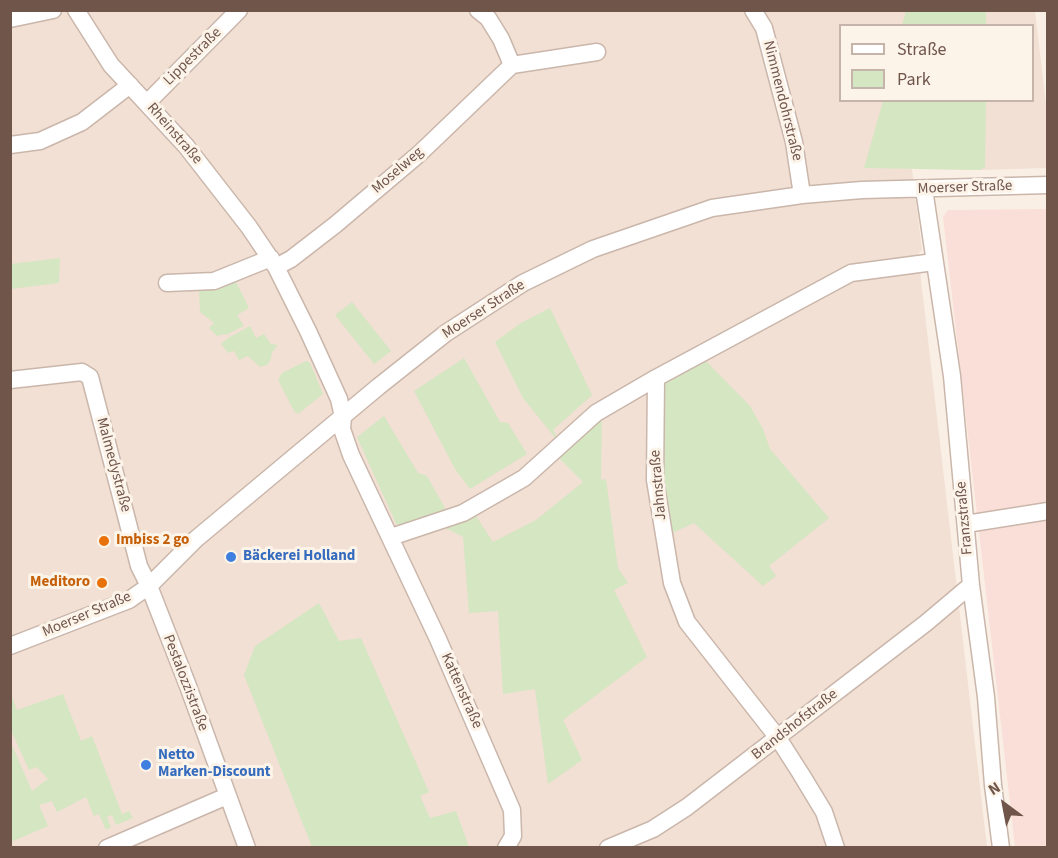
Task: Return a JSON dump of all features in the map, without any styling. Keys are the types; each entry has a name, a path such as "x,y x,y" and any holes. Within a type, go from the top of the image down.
{"street":[{"path":"10,19 53,10"},
{"name":"Rheinstraße","path":"76,10 111,65 186,146 274,262 332,381 343,417"},
{"name":"Lippestraße","path":"147,103 239,10"},
{"path":"478,10 488,18 501,39 512,66 597,52"},
{"name":"Nimmendohrstraße","path":"753,10 764,28 791,131 802,195"},
{"name":"Moselweg","path":"274,262 291,259 335,225 419,154 512,66"},
{"path":"10,145 40,141 82,122 130,85"},
{"name":"Moerser Straße","path":"10,646 129,600 149,586 196,539 446,333 523,284 592,249 712,208 802,195 862,190 1047,185"},
{"name":"Franzstraße","path":"924,189 952,376 971,585 986,697 1001,848"},
{"path":"167,283 214,281 274,262"},
{"path":"391,537 463,513 524,478 596,413 656,378 851,273 934,262"},
{"name":"Malmedystraße","path":"10,380 82,372 90,377 139,566 149,586"},
{"name":"Jahnstraße","path":"656,378 656,480 672,584 687,622 778,738 824,812 836,848"},
{"name":"Kattenstraße","path":"343,417 342,429 351,455 391,537 513,810 513,837 507,848"},
{"path":"966,524 1047,511"},
{"name":"Brandshofstraße","path":"608,848 653,829 687,807 926,623 971,585"},
{"name":"Pestalozzistraße","path":"149,586 247,848"},
{"path":"107,848 227,796"}],"shaded area":[{"path":"10,11 1035,11 1047,113 1047,168 912,169 922,250 918,254 987,847 11,847"},
{"path":"1047,209 1047,847 1015,847 943,217 948,210"}],"green space":[{"path":"906,11 986,11 986,24 902,24"},
{"path":"883,102 986,102 985,167 980,170 864,168"},
{"path":"60,258 59,283 11,289 11,264"},
{"path":"235,280 249,308 237,315 244,326 226,335 217,336 209,328 214,323 200,312 199,290"},
{"path":"352,302 391,351 374,364 335,315"},
{"path":"550,308 592,395 553,430 561,445 523,398 495,342 521,323"},
{"path":"250,326 256,338 264,334 271,344 278,345 272,352 267,365 260,367 248,356 239,360 234,351 228,353 221,344"},
{"path":"464,358 500,422 508,423 527,454 470,489 455,469 414,391"},
{"path":"705,360 750,406 763,429 770,449 829,518 769,566 776,576 763,586 694,523 664,537 656,385"},
{"path":"306,361 310,363 323,394 298,414 294,411 278,380 282,373"},
{"path":"602,410 601,480 606,479 618,568 628,583 614,590 647,657 563,720 582,760 548,784 535,689 503,694 498,611 469,613 463,537 442,526 474,513 493,542 536,520 583,482 553,452"},
{"path":"384,416 418,473 427,476 450,517 398,528 357,437"},
{"path":"319,603 339,641 361,638 429,792 420,796 430,818 456,811 469,847 312,847 244,675 255,646"},
{"path":"11,694 17,710 63,694 81,741 92,736 122,814 129,811 133,818 116,825 112,815 107,817 111,827 106,830 99,814 94,816 86,797 57,812 52,801 39,805 48,826 11,842 11,743 32,791 48,779 37,767 29,770 11,730"}],"place":[{"name":"Imbiss 2 go","path":"104,541"},
{"name":"Bäckerei Holland","path":"231,557"},
{"name":"Meditoro","path":"102,583"},
{"name":"Netto Marken-Discount","path":"146,765"}]}
